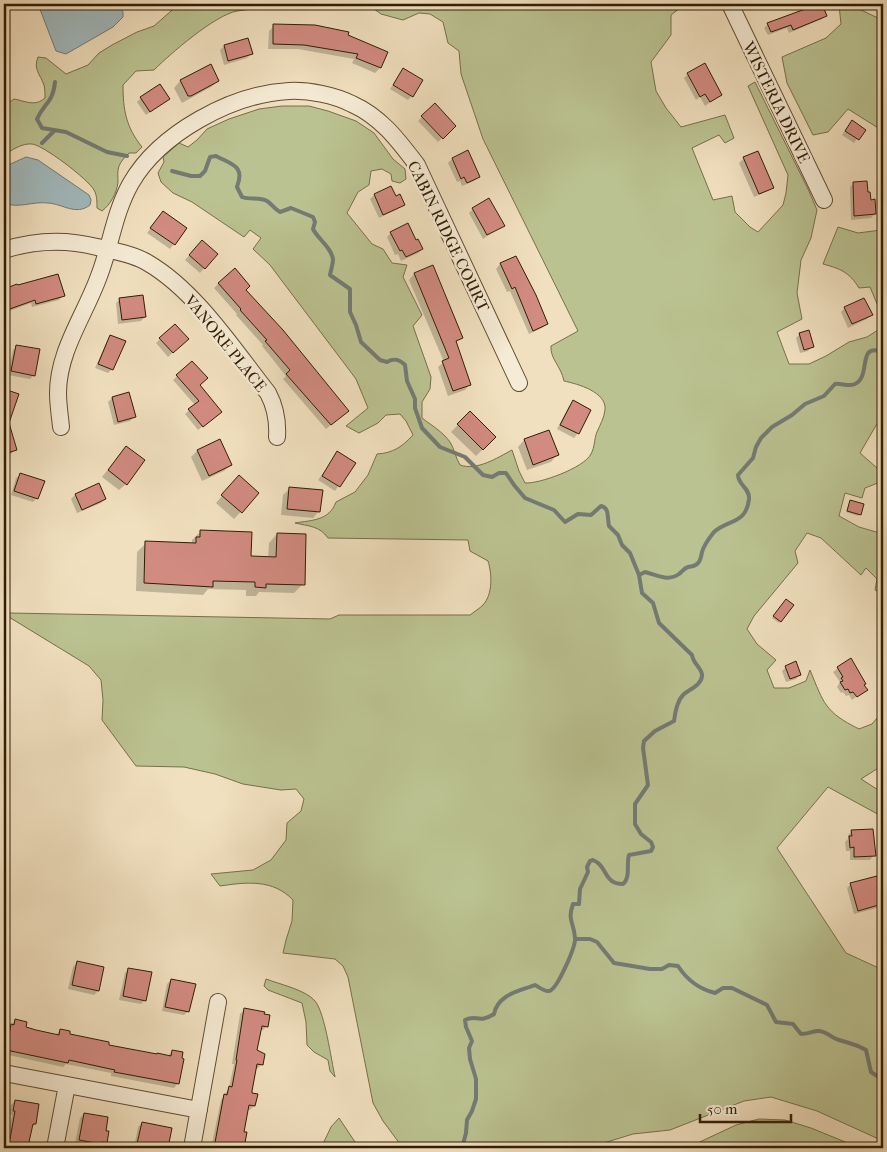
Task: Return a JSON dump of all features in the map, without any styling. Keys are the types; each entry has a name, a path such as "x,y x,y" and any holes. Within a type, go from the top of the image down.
{"street":[{"name":"WISTERIA DRIVE","path":"730,4 824,200"},
{"name":"CABIN RIDGE COURT","path":"61,427 58,393 64,359 72,336 100,275 114,224 131,183 165,143 190,126 250,97 289,91 320,93 351,103 376,118 394,133 417,165 519,383"},
{"name":"VANORE PLACE","path":"4,250 39,242 61,241 83,243 148,262 181,287 201,308 268,393 274,405 277,419 277,437"},
{"path":"192,1148 218,1002"},
{"path":"4,1073 199,1110"},
{"path":"55,1148 67,1085"}],"green space":[{"path":"179,4 273,4 272,7 237,11 228,14 205,27 181,45 154,70 136,71 123,85 126,118 132,132 142,147 136,153 129,153 121,162 113,198 102,211 97,208 95,192 90,185 55,156 38,146 32,144 17,147 4,155 4,106 14,99 34,103 45,98 44,85 36,65 38,57 46,58 66,74 88,65 99,53 112,45 137,32 154,26"},
{"path":"367,4 685,4 671,15 671,35 651,62 656,91 681,127 725,115 734,138 725,143 719,135 692,148 713,200 732,196 735,212 758,232 783,205 788,175 748,86 755,82 817,210 811,238 801,260 797,293 802,319 777,332 789,364 809,364 849,342 867,337 878,330 883,318 883,422 878,422 860,453 877,468 883,481 865,488 862,498 845,493 839,516 859,527 883,534 883,594 875,590 877,579 866,568 861,575 821,538 807,533 795,551 798,563 754,616 747,629 757,644 776,660 767,670 774,688 789,688 806,681 810,670 827,706 832,712 848,723 859,729 872,724 883,711 883,765 861,779 883,793 883,817 828,787 777,848 846,953 883,970 883,1141 817,1111 771,1097 744,1101 670,1130 633,1134 593,1148 403,1148 383,1121 373,1103 348,977 343,966 335,959 283,953 292,921 293,900 285,893 268,885 250,883 220,886 211,874 253,870 271,860 286,840 287,823 301,811 304,799 296,789 281,790 243,784 215,774 184,767 136,766 102,720 101,680 89,666 4,614 4,610 9,613 330,619 339,615 470,615 482,606 489,595 491,584 488,561 470,551 468,540 328,538 317,529 295,523 314,520 329,513 336,502 355,492 368,475 377,454 397,449 413,435 400,414 386,415 378,423 359,433 346,426 368,408 356,379 270,265 253,249 261,238 250,230 244,237 192,202 173,193 161,182 158,173 164,162 163,157 179,143 188,147 207,129 259,109 282,106 309,106 356,121 374,133 393,159 405,169 406,179 400,183 392,181 391,174 382,169 371,171 369,185 358,192 347,213 372,244 383,249 392,263 407,265 403,277 422,315 413,326 431,377 430,389 422,402 422,418 447,438 460,465 480,465 512,450 525,483 532,483 571,470 580,465 591,454 604,416 604,404 597,394 577,384 564,381 552,355 551,346 578,331 483,139 461,74 459,51 448,43 443,22 430,14 419,13 403,20 381,14"},
{"path":"857,4 859,9 880,19 883,28 883,131 848,109 828,132 813,135 787,83 782,57 826,38 841,24 839,5"},
{"path":"838,227 858,233 881,230 883,228 883,318 870,287 859,288 852,278 844,272 823,264"},
{"path":"266,979 299,991 315,1001 325,1026 335,1077 330,1071 328,1060 314,1052 307,1045 306,1022 302,1003 268,990 264,986"},
{"path":"339,1118 359,1148 321,1148 331,1127"},
{"path":"759,1119 785,1120 811,1128 860,1148 687,1148 736,1125"}],"water":[{"path":"38,4 118,4 123,12 123,17 113,27 66,54 56,51"},
{"path":"26,157 38,160 89,195 90,205 85,208 75,209 48,203 10,205 4,203 4,167"}],"building":[{"path":"822,4 827,16 793,30 791,25 771,32 767,23"},
{"path":"273,24 315,25 349,32 348,35 388,52 381,68 356,58 358,54 304,45 273,44"},
{"path":"248,38 253,54 228,61 224,45"},
{"path":"705,63 722,95 710,102 705,94 700,97 687,73"},
{"path":"211,64 219,81 188,96 180,80"},
{"path":"403,68 423,80 413,97 393,85"},
{"path":"160,84 170,99 150,112 140,97"},
{"path":"435,103 456,126 443,139 421,116"},
{"path":"852,120 866,130 859,140 845,131"},
{"path":"468,150 480,177 467,183 464,177 461,179 452,158"},
{"path":"758,151 774,188 759,194 743,157"},
{"path":"867,181 871,200 875,199 876,214 854,216 853,182"},
{"path":"391,186 396,196 400,194 405,205 383,215 374,194"},
{"path":"489,198 505,226 487,235 472,208"},
{"path":"163,211 187,228 175,245 150,228"},
{"path":"408,223 416,240 418,239 423,249 406,257 402,250 400,251 390,232"},
{"path":"202,240 218,254 205,269 189,255"},
{"path":"516,256 548,324 533,331 515,287 512,289 500,263"},
{"path":"433,265 463,338 456,341 471,385 453,391 442,361 449,358 414,273"},
{"path":"235,268 250,286 246,290 283,330 349,411 331,425 286,374 290,370 218,283"},
{"path":"58,274 65,296 36,304 35,300 4,311 4,289"},
{"path":"143,295 146,317 122,320 119,298"},
{"path":"864,298 873,315 852,324 844,307"},
{"path":"175,324 189,339 173,353 159,338"},
{"path":"809,330 814,347 804,350 799,333"},
{"path":"110,335 126,341 113,370 98,364"},
{"path":"16,345 40,349 35,376 11,371"},
{"path":"192,361 208,378 200,385 222,412 203,427 188,409 199,401 176,375"},
{"path":"4,389 19,394 9,423 17,450 4,454"},
{"path":"129,392 136,417 118,422 112,397"},
{"path":"573,400 591,410 579,434 560,425"},
{"path":"470,411 496,437 483,450 457,424"},
{"path":"549,430 559,455 533,465 524,439"},
{"path":"220,439 232,465 209,476 197,450"},
{"path":"126,446 145,460 127,485 108,470"},
{"path":"337,451 356,463 340,487 322,476"},
{"path":"20,473 45,481 38,499 14,491"},
{"path":"239,475 259,493 242,513 221,495"},
{"path":"99,483 106,499 82,510 75,494"},
{"path":"289,487 323,490 320,512 287,509"},
{"path":"850,500 864,504 861,515 847,511"},
{"path":"200,530 252,532 251,556 276,557 277,533 306,534 305,585 266,584 266,588 255,587 255,582 213,581 213,587 144,583 145,541 196,543 196,537 200,537"},
{"path":"786,599 794,605 781,622 773,616"},
{"path":"851,658 868,690 857,697 853,692 850,693 848,689 845,690 840,682 843,681 841,678 843,677 837,667"},
{"path":"796,661 801,675 790,679 785,666"},
{"path":"873,829 876,856 854,857 854,847 850,848 849,836 852,836 851,830"},
{"path":"877,876 879,886 877,887 882,904 858,911 850,883"},
{"path":"77,961 104,967 99,991 72,985"},
{"path":"128,968 152,972 146,1001 123,996"},
{"path":"171,979 196,984 189,1012 165,1007"},
{"path":"244,1008 265,1012 264,1014 270,1015 268,1027 262,1026 257,1050 265,1054 263,1065 257,1064 252,1091 252,1093 258,1094 255,1106 249,1105 244,1132 247,1132 244,1148 214,1148 224,1094 227,1095 229,1086 232,1087"},
{"path":"15,1019 27,1022 26,1027 36,1030 59,1035 60,1029 70,1031 70,1034 109,1042 109,1045 171,1056 172,1050 183,1052 182,1058 184,1059 179,1084 114,1072 115,1070 69,1060 68,1063 6,1050 11,1024 14,1025"},
{"path":"15,1100 39,1104 36,1124 33,1124 29,1142 34,1143 34,1148 5,1148 7,1138 10,1139"},
{"path":"84,1113 108,1117 106,1131 109,1131 107,1143 102,1142 101,1144 79,1140"},
{"path":"142,1122 172,1128 168,1148 136,1148"}],"waterway":[{"path":"55,82 50,99 37,119 42,128 66,132 107,152 127,156"},
{"path":"42,143 54,131"},
{"path":"172,171 191,176 200,176 205,171 210,157 216,156 232,164 238,170 239,180 237,187 242,197 267,201 280,212 291,208 313,217 315,222 313,229 332,255 333,261 330,275 350,289 350,312 361,342 380,360 387,362 396,360 401,361 405,365 407,381 415,399 415,408 422,428 440,447 465,457 483,475 492,477 499,473 506,473 525,498 554,510 565,522 578,514 591,515 601,506 604,507 607,511 609,526 618,535 622,545 630,553 639,575 642,593 653,603 659,623 692,655 702,673 699,682 679,700 674,721 655,731 644,741 643,748 648,785 635,804 635,824 641,834 651,842 653,847 651,851 629,855 628,874 623,884 612,881 598,863 593,860 590,861 587,867 588,872 580,889 579,904 573,904 571,910 575,938 572,950 561,976 552,989 546,991 535,985 523,989 510,994 500,1002 494,1014 489,1017 465,1020 472,1041 469,1048 476,1079 476,1099 467,1120 462,1148"},
{"path":"639,575 645,572 662,577 671,577 687,568 695,566 714,532 736,520 744,513 749,495 738,475 753,458 761,438 772,427 792,415 805,404 824,396 835,384 855,384 863,374 867,356 870,352 875,350 883,352"},
{"path":"576,939 590,939 597,942 614,963 650,969 662,969 669,965 678,966 689,980 704,989 715,993 723,988 732,988 767,1005 776,1022 793,1024 801,1034 820,1031 866,1050 871,1072 883,1080"}]}
